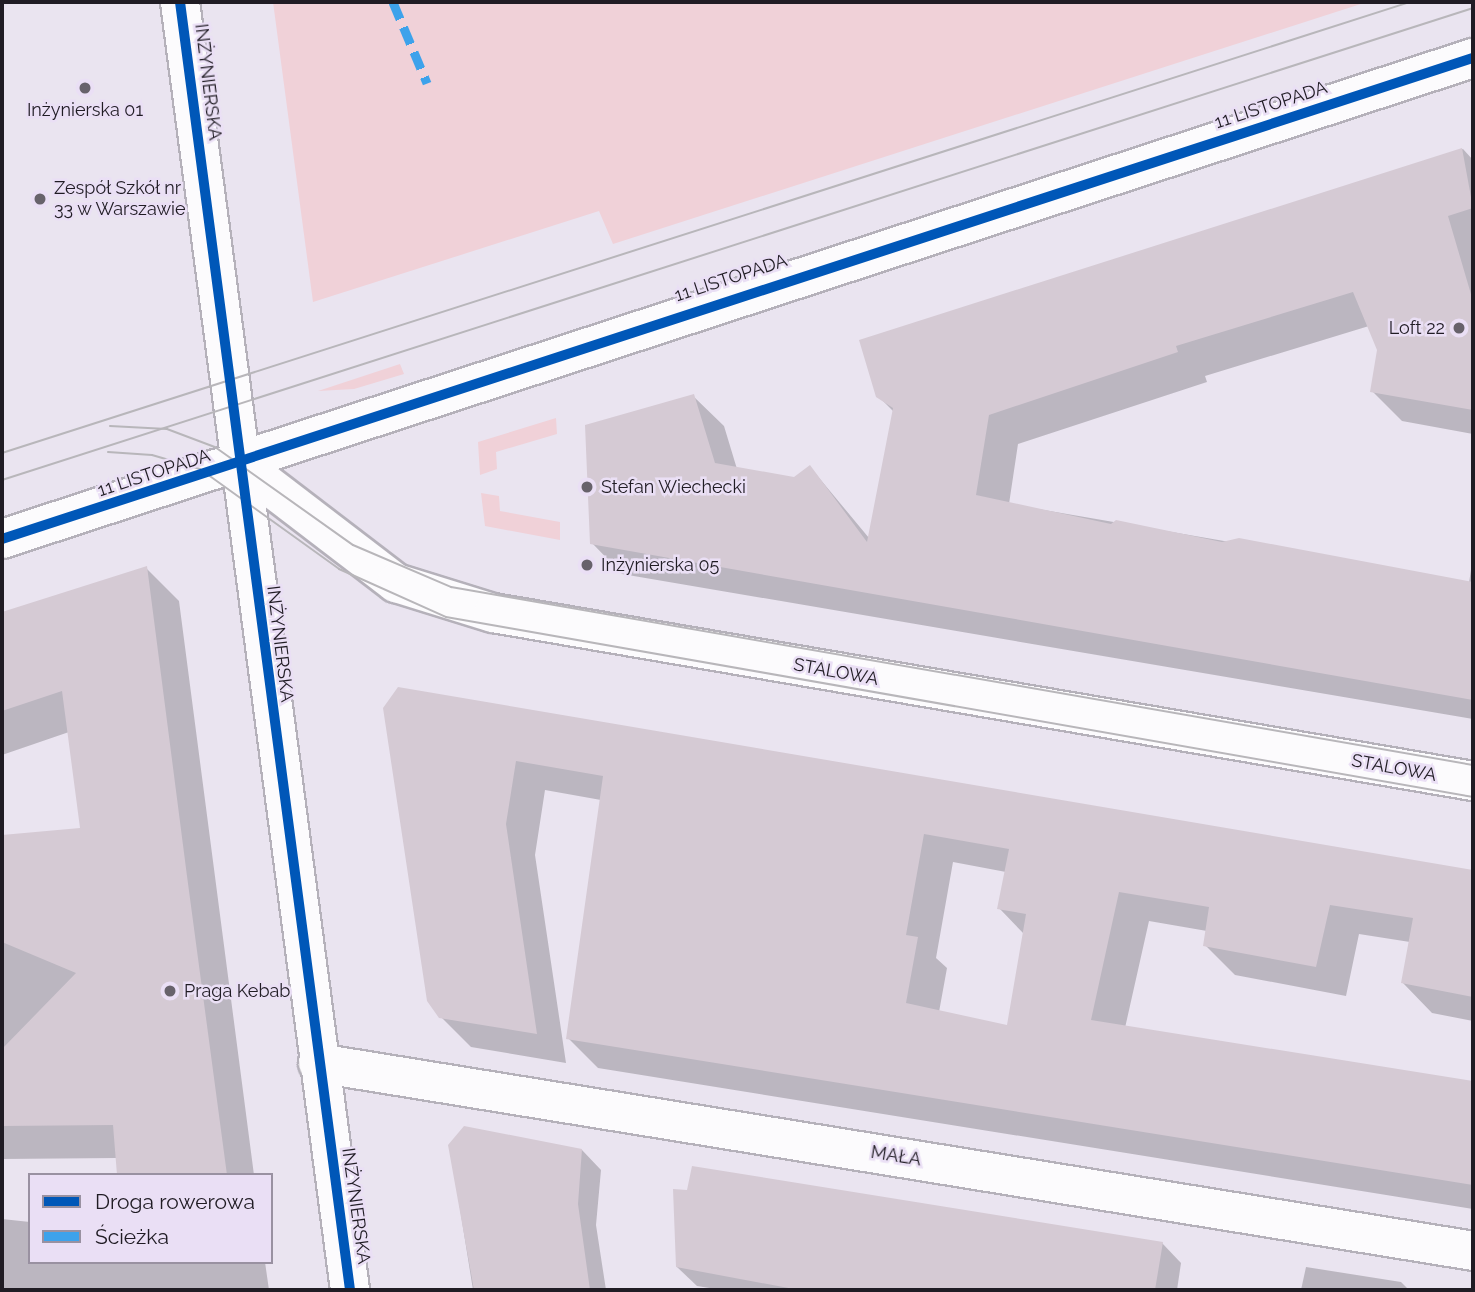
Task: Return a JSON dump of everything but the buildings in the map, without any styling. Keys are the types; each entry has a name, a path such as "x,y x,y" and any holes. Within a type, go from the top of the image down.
{"street":[{"name":"INŻYNIERSKA","path":"180,2 350,1290"},
{"name":"11 LISTOPADA","path":"2,539 239,463 530,361 1473,58"},
{"name":"STALOWA","path":"239,463 396,583 493,614 1473,781"},
{"name":"MAŁA","path":"318,1063 1473,1251"}],"shaded area":[{"path":"273,2 1367,2 613,244 599,211 313,302"},
{"path":"400,364 404,374 354,389 318,391"},
{"path":"556,418 557,434 496,452 497,469 480,475 478,442"},
{"path":"481,493 499,496 500,511 560,522 560,540 485,526"}],"tram line":[{"path":"2,453 1410,2"},
{"path":"2,480 1473,8"},
{"path":"110,426 167,429 215,447 353,545 451,587 1473,765"},
{"path":"108,452 152,455 200,469 339,569 446,617 1473,797"}],"marked path":[{"path":"393,2 427,83"}],"cycle path":[{"path":"180,2 350,1290"},
{"path":"2,539 1473,58"}],"place":[{"name":"Inżynierska 01","path":"85,88"},
{"name":"Zespół Szkół nr 33 w Warszawie","path":"40,199"},
{"name":"Loft 22","path":"1459,328"},
{"name":"Stefan Wiechecki","path":"587,487"},
{"name":"Inżynierska 05","path":"587,565"},
{"name":"Praga Kebab","path":"170,991"}]}
